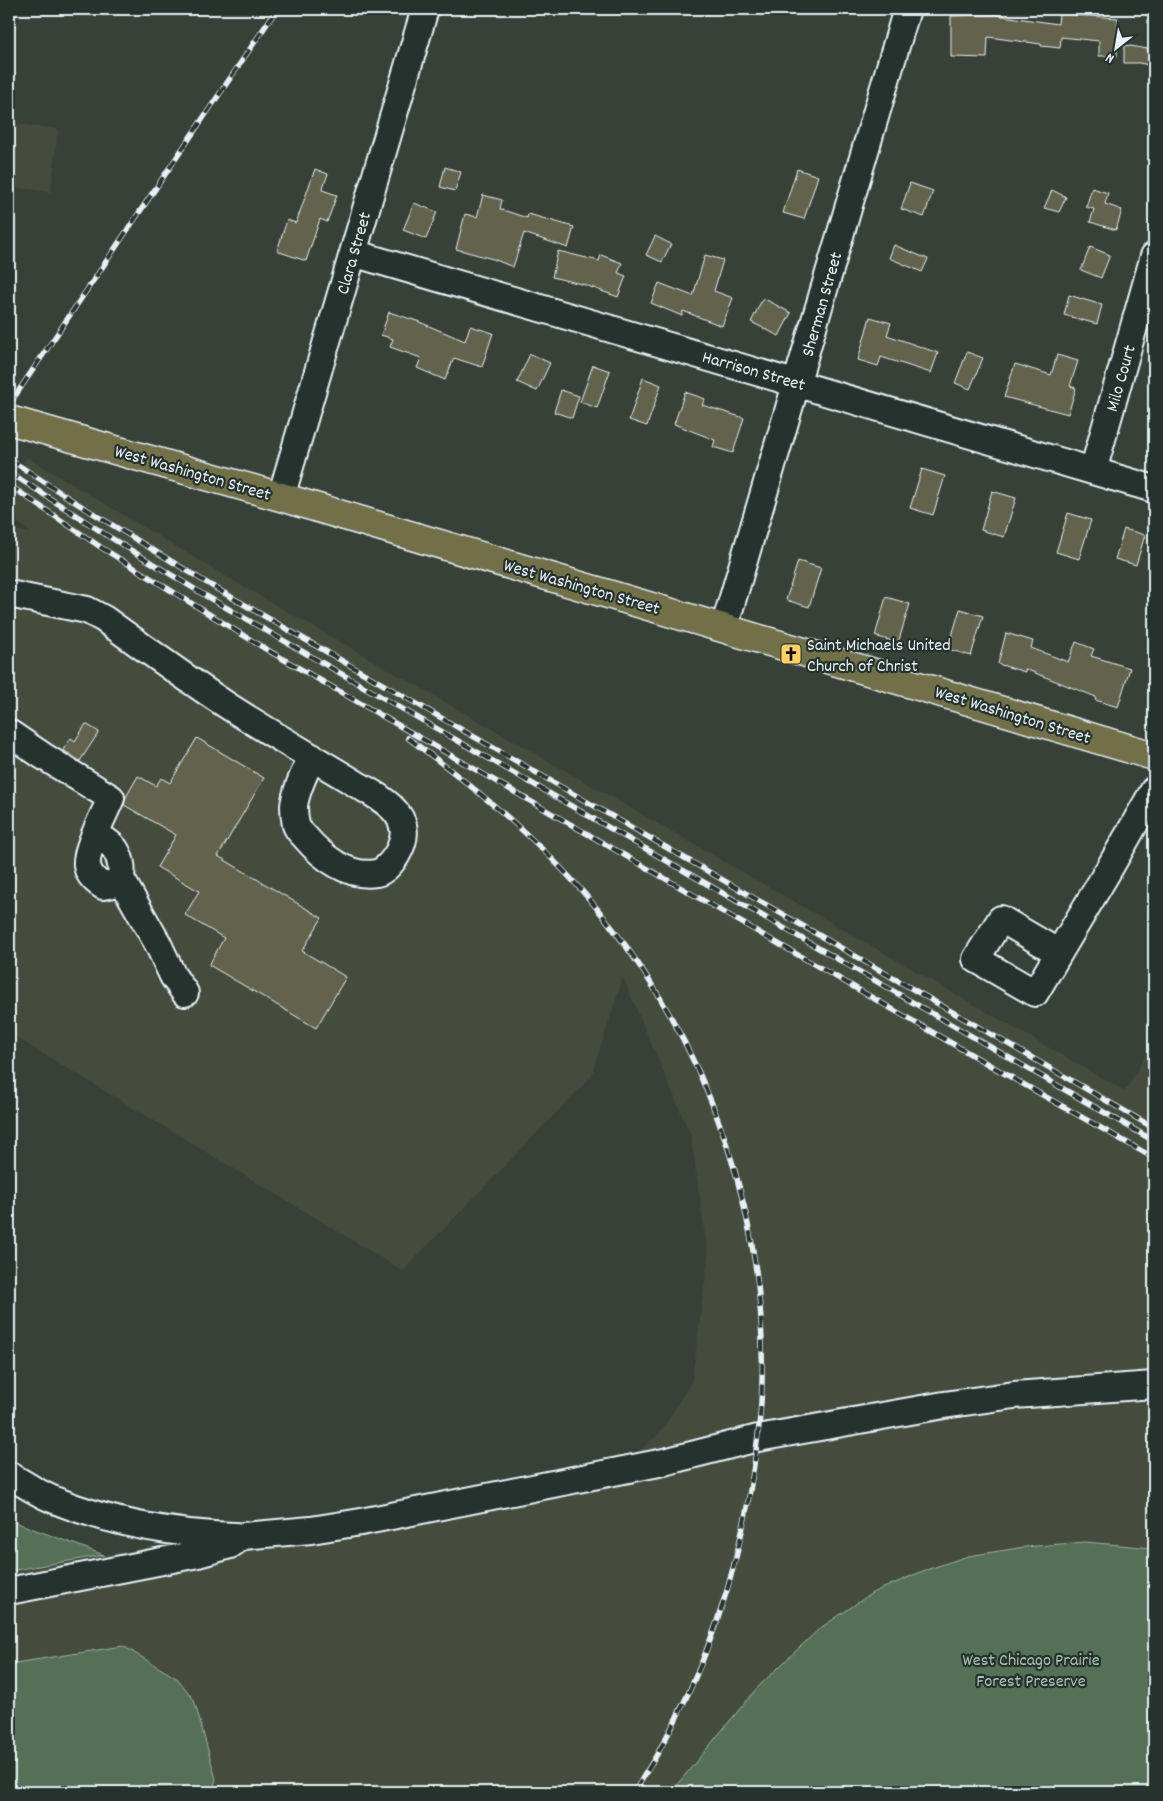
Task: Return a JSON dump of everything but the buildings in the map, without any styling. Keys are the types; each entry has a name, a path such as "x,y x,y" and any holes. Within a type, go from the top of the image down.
{"main road":[{"name":"West Washington Street","path":"9,420 281,497 1154,756"}],"street":[{"name":"Clara Street","path":"281,497 425,9"},
{"name":"Sherman Street","path":"724,628 798,383 907,9"},
{"name":"Harrison Street","path":"353,253 1154,489"},
{"name":"Milo Court","path":"1093,471 1154,256"},
{"path":"9,594 87,610 104,619 225,704 387,802 402,820 403,834 400,849 391,863 378,873 362,874 342,867 313,847 296,827 294,807 297,794 312,757"},
{"path":"9,733 42,756 111,798 90,846 87,864 93,879 103,886 115,883 120,878 158,944 173,976 185,993"},
{"path":"1059,953 1154,790"},
{"path":"9,1475 51,1498 103,1517 154,1528 203,1535 243,1536 311,1530 361,1522 664,1462 758,1438 944,1405 1014,1395 1154,1385"},
{"path":"9,1591 198,1554 230,1545 243,1536"}],"shaded area":[{"path":"9,123 58,129 51,192 9,187"},
{"path":"27,457 227,577 1125,1091 1154,1041 1154,1548 1137,1545 968,1556 923,1571 872,1593 819,1629 758,1687 671,1792 230,1792 158,1781 9,1733 9,1571 617,1469 659,1434 692,1380 708,1257 691,1136 623,978 591,1077 403,1271 9,1033 9,529 31,533 9,515 9,488"}],"green space":[{"path":"9,1520 104,1555 9,1571"},
{"name":"West Chicago Prairie Forest Preserve","path":"1085,1542 1154,1548 1154,1792 671,1792 758,1687 819,1629 872,1593 923,1571 968,1556 1025,1547"},
{"path":"123,1646 178,1679 194,1700 216,1779 212,1792 9,1792 9,1664"}],"railway":[{"path":"9,405 277,9"},
{"path":"9,459 78,504 212,586 1154,1128"},
{"path":"9,472 206,596 1154,1141"},
{"path":"9,485 102,548 264,648 1154,1158"},
{"path":"408,738 462,779 514,823 563,870 607,921 643,971 675,1024 702,1080 725,1138 742,1198 754,1258 761,1320 762,1382 760,1412 748,1502 730,1579 706,1653 674,1724 634,1792"}],"place":[{"name":"Saint Michaels United Church of Christ","path":"791,654"}]}
